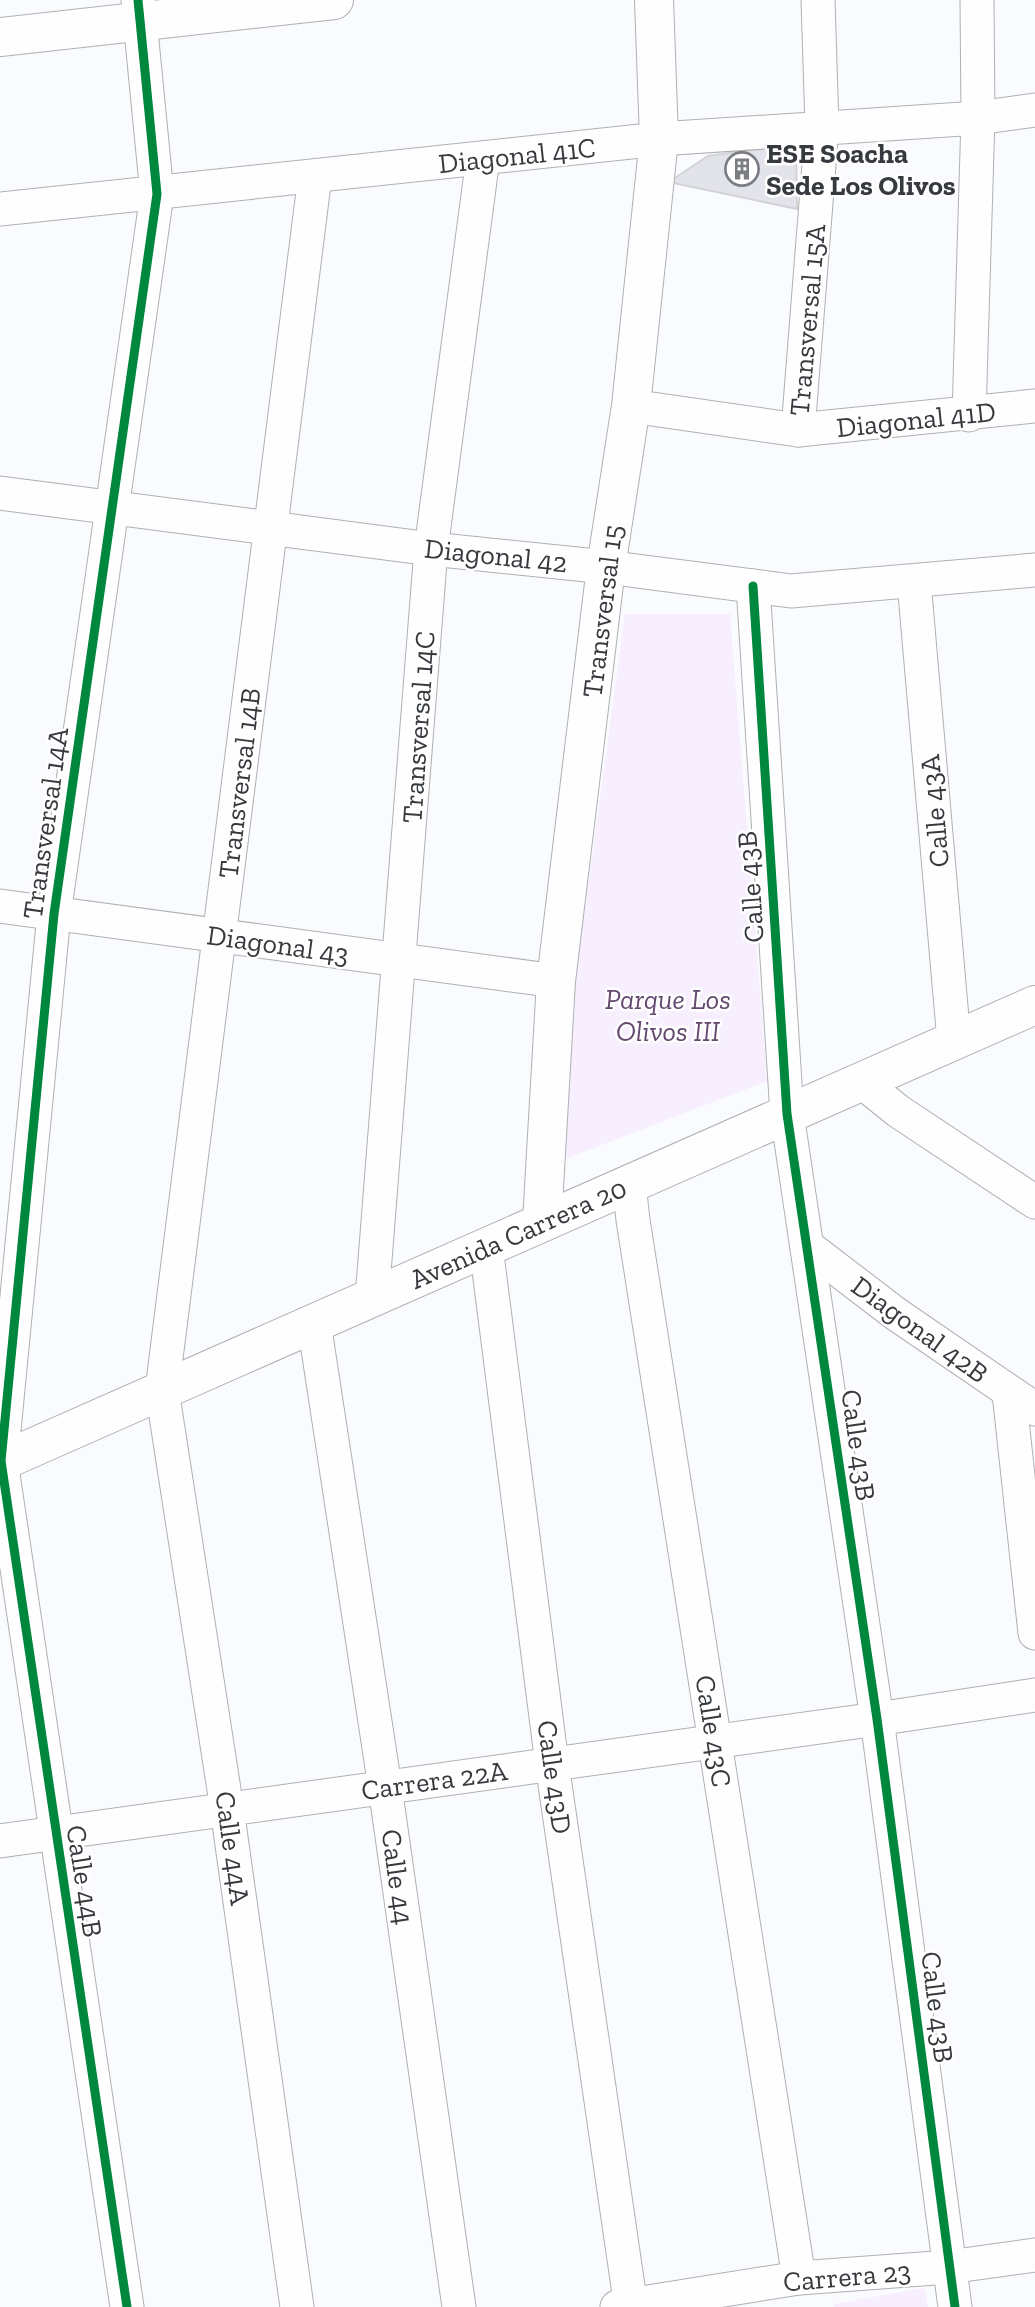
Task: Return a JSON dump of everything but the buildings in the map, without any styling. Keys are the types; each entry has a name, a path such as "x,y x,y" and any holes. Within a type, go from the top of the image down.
{"street":[{"path":"0,37 139,11 334,0"},
{"name":"Transversal 15","path":"542,1222 556,981 606,567 631,407 659,139 654,0"},
{"name":"Transversal 15A","path":"797,430 822,127 818,0"},
{"path":"969,415 978,118 977,0"},
{"path":"139,11 157,194"},
{"name":"Diagonal 41C","path":"0,209 659,139 978,118 1035,110"},
{"name":"Transversal 14C","path":"372,1298 431,549 483,158"},
{"name":"Transversal 14B","path":"163,1390 315,176"},
{"name":"Transversal 14A","path":"1,1461 54,914 157,194"},
{"name":"Diagonal 41D","path":"631,407 797,430 969,415 1035,406"},
{"name":"Diagonal 42","path":"0,494 431,549 606,567 791,591 1035,570"},
{"name":"Calle 43A","path":"914,582 954,1041"},
{"name":"Calle 43B","path":"753,586 787,1114 877,1720 956,2307"},
{"name":"Diagonal 43","path":"0,906 556,981"},
{"name":"Avenida Carrera 20","path":"1,1461 954,1041 1027,1017"},
{"path":"862,1082 898,1111 1035,1202"},
{"name":"Calle 43C","path":"629,1184 799,2278"},
{"name":"Diagonal 42B","path":"807,1246 897,1314 1022,1401"},
{"name":"Calle 43D","path":"486,1247 552,1763 626,2307"},
{"name":"Calle 44","path":"314,1323 385,1787 458,2307"},
{"name":"Calle 44A","path":"163,1390 227,1809 297,2307"},
{"path":"1022,1401 1035,1633"},
{"name":"Calle 44B","path":"1,1461 127,2307"},
{"name":"Carrera 22A","path":"0,1841 877,1720 1035,1695"},
{"name":"Carrera 23","path":"626,2307 769,2296 799,2278 949,2267 1035,2255"}],"green space":[{"name":"Parque Los Olivos III","path":"625,614 730,614 767,1081 555,1163 578,961"},
{"path":"924,2288 928,2307 834,2307 834,2304"}],"cycle path":[{"path":"127,2307 1,1461 54,914 157,194 138,0"},
{"path":"753,586 787,1114 877,1719 955,2307"}],"place":[{"name":"ESE Soacha Sede Los Olivos","path":"742,169"}]}
